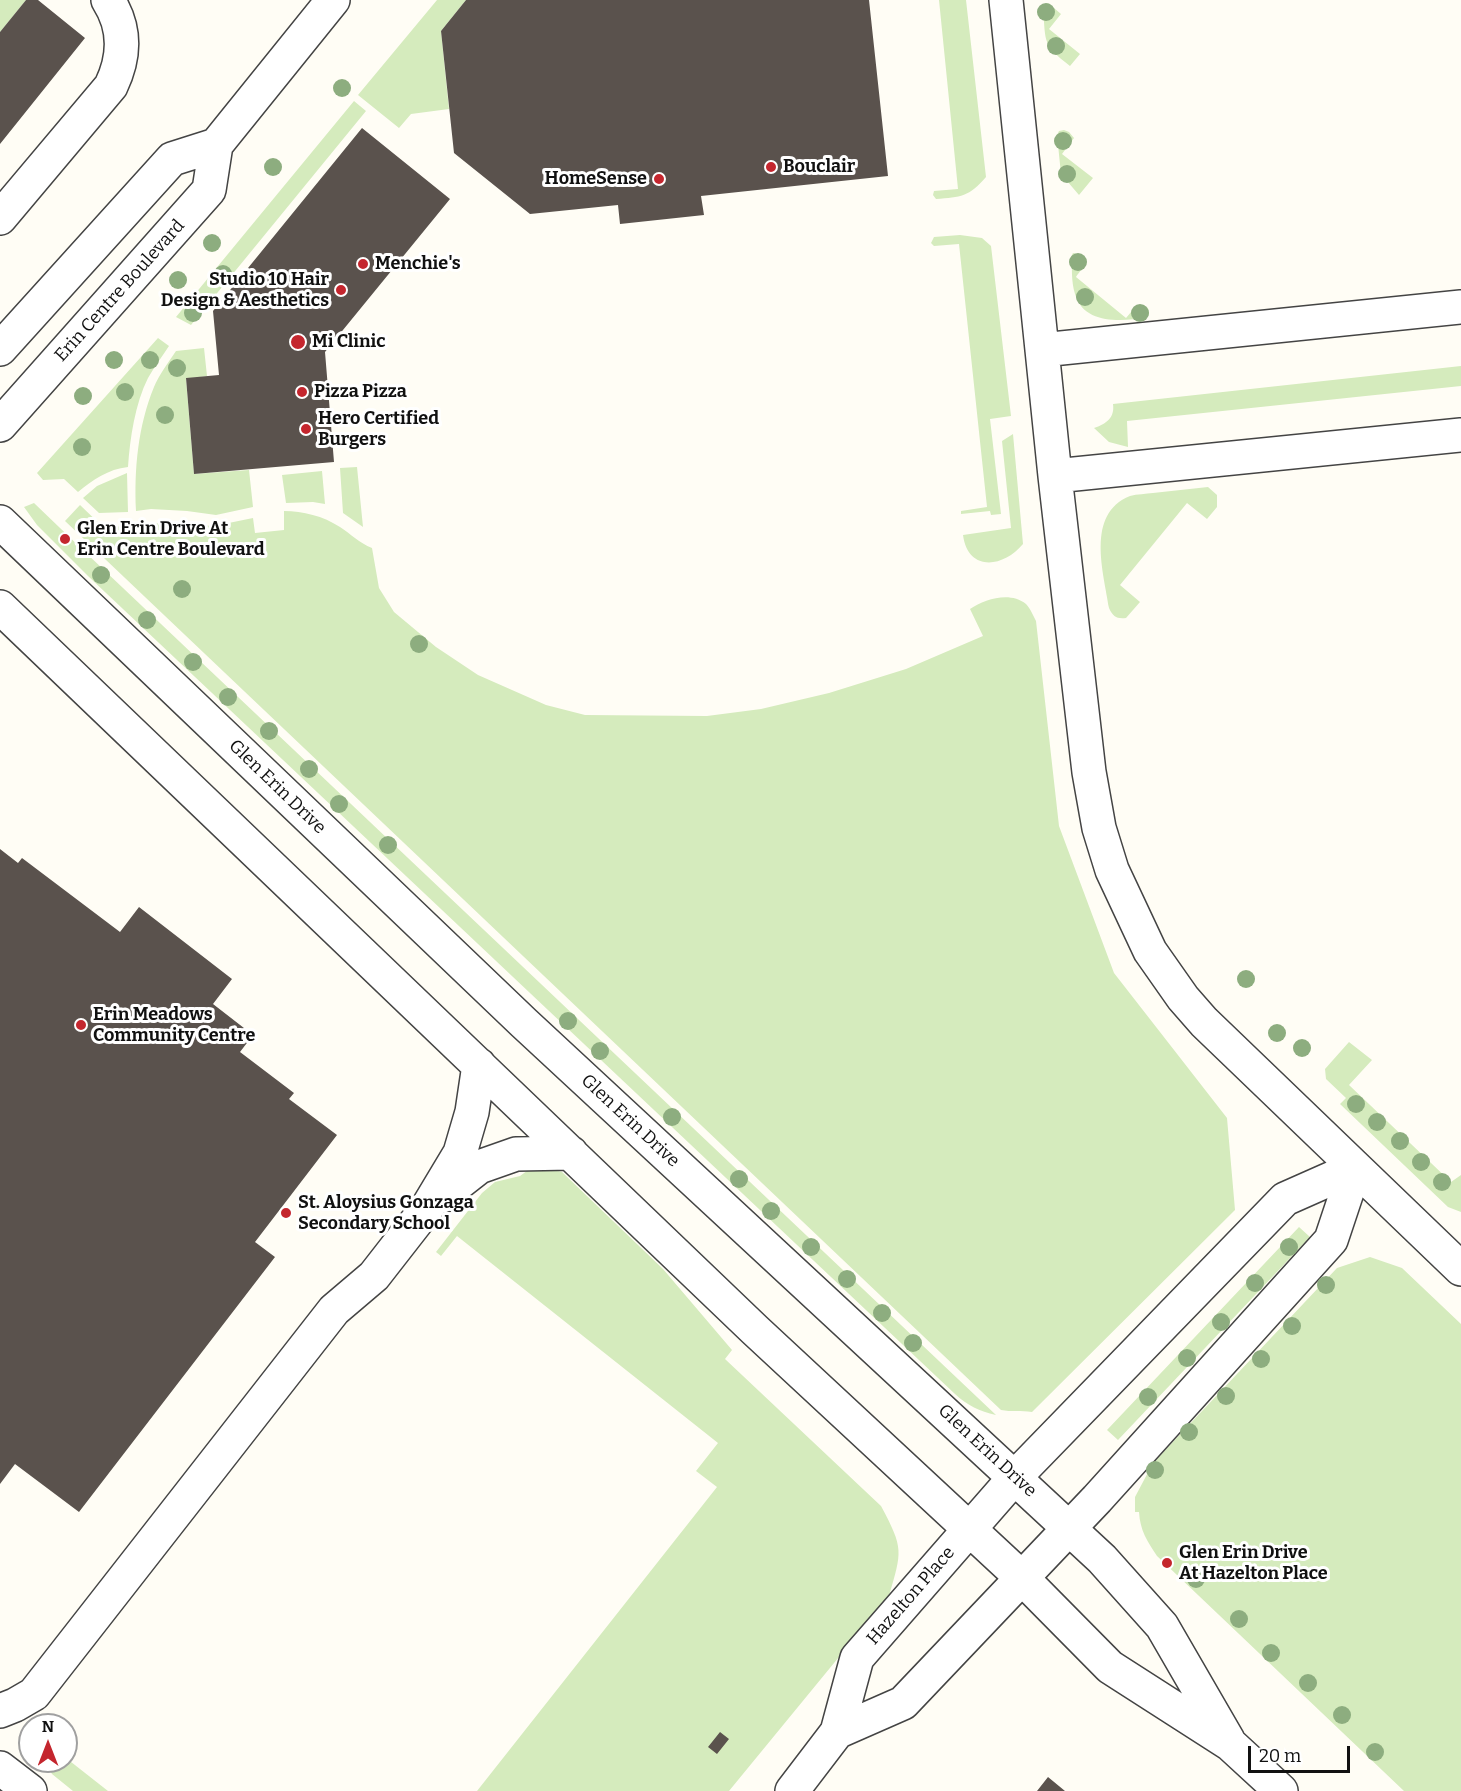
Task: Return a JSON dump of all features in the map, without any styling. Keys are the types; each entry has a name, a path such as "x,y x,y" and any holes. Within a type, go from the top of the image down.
{"street":[{"path":"0,218 111,86 119,69 122,48 121,29 115,10 108,0"},
{"path":"0,349 172,159 216,145 333,0"},
{"path":"1006,0 1055,476 1089,772 1099,828 1113,870 1150,951 1183,998 1204,1022 1461,1269"},
{"name":"Erin Centre Boulevard","path":"0,426 209,190 216,145"},
{"path":"1042,350 1461,307"},
{"path":"1055,476 1461,435"},
{"name":"Glen Erin Drive","path":"0,522 524,1023 1102,1559 1162,1626 1230,1744"},
{"name":"Glen Erin Drive","path":"0,607 755,1330 1022,1578 1110,1666 1230,1744 1281,1791"},
{"path":"0,1712 34,1694 334,1310 374,1276 427,1208 460,1153 472,1112 479,1065"},
{"path":"427,1208 479,1167 516,1154 571,1153"},
{"name":"Hazelton Place","path":"792,1791 837,1732 857,1658 969,1529 1016,1477 1285,1199 1355,1168"},
{"name":"Hazelton Place","path":"837,1732 903,1702 1070,1528 1331,1240 1355,1168"},
{"path":"0,1768 30,1791"}],"green space":[{"path":"0,0 26,0 0,32"},
{"path":"437,0 466,0 441,31 449,109 411,114 399,128 358,95"},
{"path":"939,0 966,0 986,177 975,189 964,195 936,199 933,195 934,191 958,189"},
{"path":"1048,3 1061,14 1049,29 1080,54 1070,66 1054,53 1047,42 1043,9"},
{"path":"354,101 366,111 191,325 176,317"},
{"path":"1064,130 1074,138 1062,154 1093,178 1079,195 1061,174 1057,135 1059,131"},
{"path":"960,235 982,238 991,246 1011,416 990,419 1001,514 991,515 990,511 961,514 961,511 987,507 959,244 934,246 931,243 934,237"},
{"path":"1073,253 1081,255 1085,261 1076,277 1126,318 1137,305 1144,305 1148,308 1149,315 1146,318 1115,320 1104,319 1086,311 1075,294 1072,279"},
{"path":"158,338 169,346 148,378 136,410 128,467 95,479 78,492 64,479 43,480 37,473"},
{"path":"204,348 207,376 186,379 194,474 249,470 253,507 216,515 151,509 136,511 138,448 144,417 154,387 176,351"},
{"path":"1461,366 1461,386 1127,421 1128,447 1109,442 1094,428 1109,420 1113,413 1113,404"},
{"path":"1013,434 1023,544 1006,558 987,562 972,555 966,547 963,535 1011,528 1002,441"},
{"path":"357,467 363,527 343,513 340,468"},
{"path":"322,471 325,504 286,503 282,475"},
{"path":"127,473 128,512 99,513 83,498 97,486"},
{"path":"1208,487 1217,495 1217,507 1207,519 1187,503 1120,585 1140,602 1126,618 1116,617 1109,608 1102,562 1102,530 1107,516 1116,505 1130,496"},
{"path":"34,503 996,1415 974,1408 955,1394 88,576 37,525 24,507"},
{"path":"80,505 104,528 154,523 214,526 253,518 255,533 284,530 284,511 320,517 372,548 379,588 394,612 436,647 478,675 546,705 585,715 707,716 761,709 829,693 906,669 983,636 970,609 998,598 1020,600 1026,604 1036,621 1059,826 1114,973 1227,1118 1235,1210 1032,1412 1001,1410 65,521"},
{"path":"1349,1042 1372,1060 1349,1085 1451,1182 1461,1175 1461,1212 1448,1207 1340,1104 1346,1098 1326,1079 1325,1069"},
{"path":"535,1165 562,1172 663,1269 732,1350 725,1359 881,1506 894,1532 899,1550 889,1596 729,1791 477,1791 717,1487 696,1471 718,1443 457,1236 441,1256 436,1252 482,1193 495,1182 520,1176"},
{"path":"1299,1227 1310,1237 1118,1440 1107,1430"},
{"path":"1370,1257 1402,1268 1461,1324 1461,1791 1404,1791 1157,1556 1145,1535 1139,1512 1135,1512 1135,1497 1153,1463 1337,1268"},
{"path":"78,1767 108,1791 73,1791 52,1774 78,1773"}],"building":[{"path":"26,0 38,0 85,38 0,144 0,32"},
{"path":"466,0 869,0 888,176 701,196 704,215 620,224 618,205 530,214 454,153 441,31"},
{"path":"362,128 450,199 325,352 334,462 194,474 186,378 219,375 213,311"},
{"path":"0,849 18,863 22,858 120,932 139,907 232,979 213,1004 253,1035 240,1052 294,1093 289,1099 337,1135 255,1242 275,1257 79,1512 15,1464 0,1484"},
{"path":"720,1732 729,1739 717,1754 708,1747"},
{"path":"1048,1777 1065,1791 1037,1791"}],"place":[{"name":"Bouclair","path":"771,167"},
{"name":"HomeSense","path":"659,179"},
{"name":"Menchie's","path":"363,264"},
{"name":"Studio 10 Hair Design & Aesthetics","path":"341,290"},
{"name":"Mi Clinic","path":"298,342"},
{"name":"Pizza Pizza","path":"302,392"},
{"name":"Hero Certified Burgers","path":"306,429"},
{"name":"Glen Erin Drive At Erin Centre Boulevard","path":"65,539"},
{"name":"Erin Meadows Community Centre","path":"81,1025"},
{"name":"St. Aloysius Gonzaga Secondary School","path":"286,1213"},
{"name":"Glen Erin Drive At Hazelton Place","path":"1167,1563"}]}
